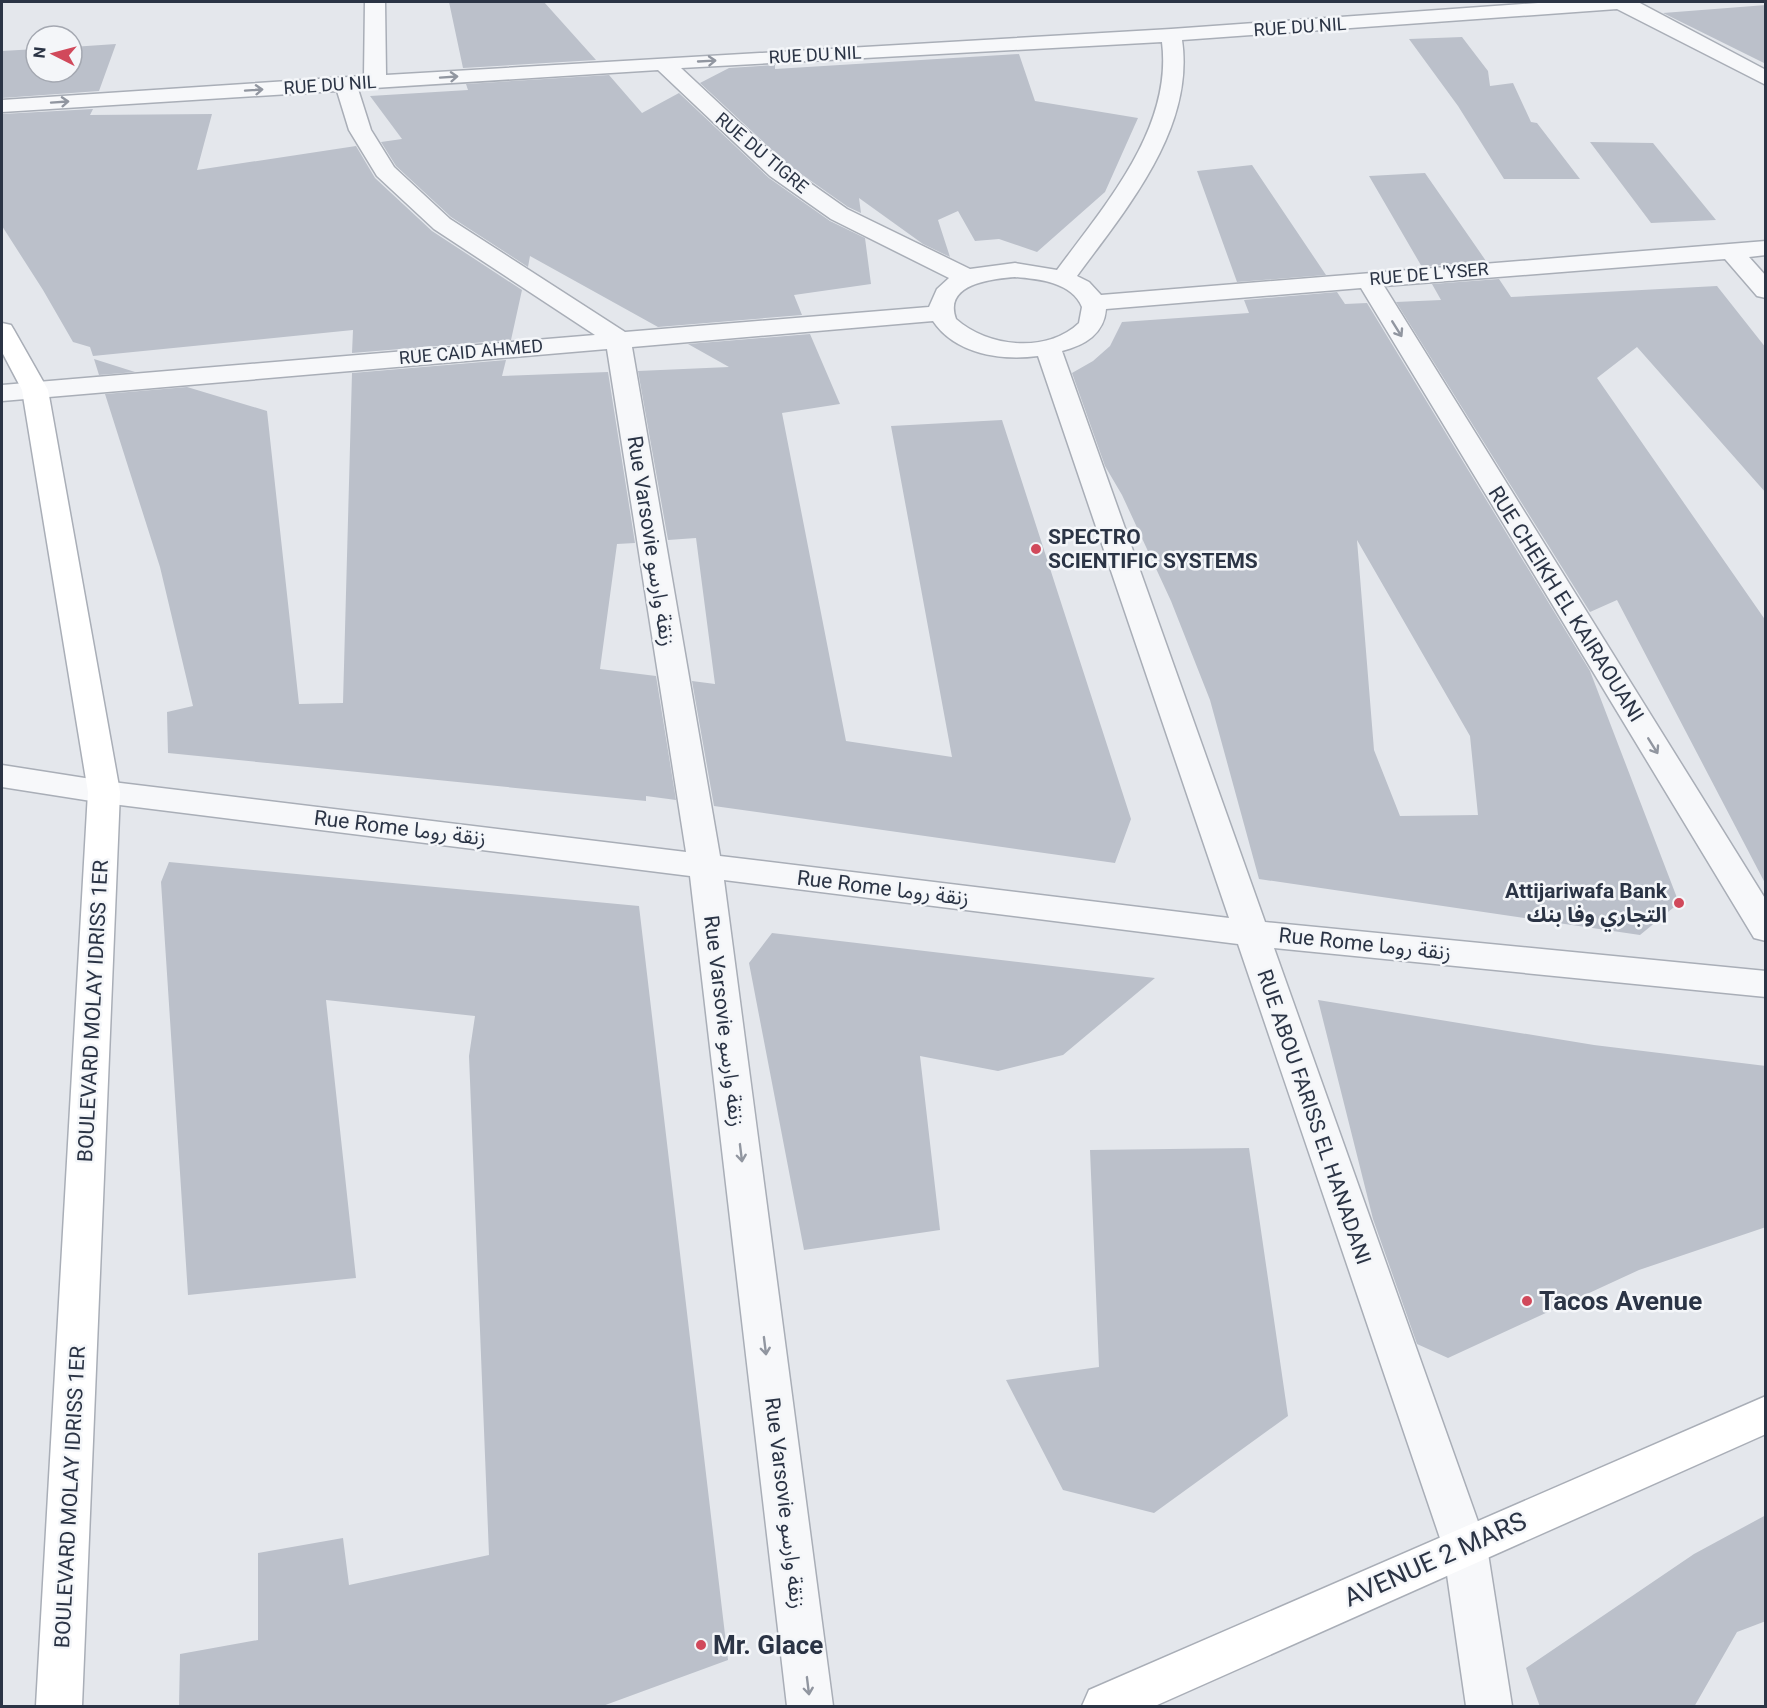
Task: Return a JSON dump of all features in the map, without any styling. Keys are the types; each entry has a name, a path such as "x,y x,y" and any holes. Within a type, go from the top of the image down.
{"street":[{"path":"375,2 375,82"},
{"path":"1620,2 1766,79"},
{"name":"RUE DU NIL","path":"2,106 663,63 1171,35 1629,2"},
{"path":"1063,278 1118,202 1150,146 1166,107 1174,69 1171,35"},
{"name":"RUE DU TIGRE","path":"663,63 777,171 839,214 969,278"},
{"path":"346,84 360,130 385,171 442,224 618,339"},
{"name":"RUE DE L'YSER","path":"1093,303 1766,248"},
{"path":"1730,250 1766,291"},
{"path":"1015,270 1040,272 1063,278 1085,292 1093,303 1094,317 1086,330 1070,340 1048,347 1013,350 979,343 953,330 942,313 946,293 969,278 991,272 1015,270"},
{"name":"RUE CHEIKH EL KAIRAOUANI","path":"1366,279 1766,929"},
{"name":"RUE CAID AHMED","path":"18,392 942,313"},
{"name":"BOULEVARD MOLAY IDRISS 1ER","path":"2,330 18,392 104,792 59,1707"},
{"name":"Rue Varsovie زنقة وارسو","path":"618,339 705,866 810,1707"},
{"name":"RUE ABOU FARISS EL HANADANI","path":"1048,347 1464,1546 1489,1707"},
{"name":"Rue Rome زنقة روما","path":"2,776 104,792 1250,933 1766,984"},
{"name":"AVENUE 2 MARS","path":"1106,1707 1464,1546 1766,1414"}],"building":[{"path":"449,2 544,2 596,60 463,68"},
{"path":"1766,5 1766,64 1663,13"},
{"path":"1462,37 1488,71 1490,86 1513,83 1531,122 1537,123 1580,179 1504,179 1458,106 1409,39"},
{"path":"116,44 99,91 2,98 2,51 24,50 24,84 84,84 84,46"},
{"path":"1019,54 1035,101 1138,118 1105,192 1037,252 999,239 975,241 958,211 938,220 950,257 923,244 859,198 861,213 848,207 787,164 700,83 729,68 775,65 775,69"},
{"path":"609,75 642,113 679,93 769,178 830,221 865,238 871,284 794,295 802,315 658,327 530,256 528,267 451,217 396,166 381,142 402,139 370,96 468,90 466,84"},
{"path":"93,109 90,115 212,114 197,170 356,146 375,178 432,231 522,290 511,340 352,353 353,330 93,356 90,347 73,342 2,226 2,114"},
{"path":"1590,142 1653,143 1716,220 1651,223"},
{"path":"1252,165 1326,275 1237,282 1197,171"},
{"path":"1425,173 1486,261 1422,267 1369,176"},
{"path":"1499,279 1511,297 1717,286 1766,348 1766,493 1637,347 1597,378 1766,621 1766,885 1617,600 1590,612 1396,302 1441,300 1432,284"},
{"path":"1337,292 1345,304 1367,303 1590,671 1679,903 1640,935 1259,879 1210,700 1171,601 1122,495 1105,466 1072,373 1093,361 1110,346 1122,322 1249,313 1244,300","holes":["1357,540 1470,736 1478,815 1400,816 1374,750"]},
{"path":"810,334 840,404 782,413 846,741 952,757 891,426 1002,420 1131,819 1115,863 714,806 692,681 715,684 696,538 668,540 638,371 729,367 688,344"},
{"path":"94,359 135,372 99,375"},
{"path":"506,360 502,376 608,372 635,543 617,544 600,669 656,676 676,800 646,796 646,801 168,753 167,712 193,706 160,567 105,394 187,387 267,411 299,704 343,703 352,373"},
{"path":"169,862 639,906 728,1660 600,1707 179,1707 180,1654 258,1640 258,1553 343,1538 349,1585 489,1555 469,1056 475,1016 326,1000 356,1278 188,1295 161,882"},
{"path":"772,933 1155,978 1063,1055 998,1071 920,1056 940,1230 804,1250 749,963"},
{"path":"1318,1000 1594,1045 1766,1066 1766,1227 1639,1270 1448,1358 1417,1344 1373,1219"},
{"path":"1249,1148 1288,1416 1154,1513 1063,1490 1006,1380 1099,1367 1090,1150"},
{"path":"1766,1515 1766,1621 1737,1632 1694,1707 1540,1707 1526,1668 1694,1554"}],"place":[{"name":"SPECTRO SCIENTIFIC SYSTEMS","path":"1036,549"},
{"name":"Attijariwafa Bank التجاري وفا بنك","path":"1679,903"},
{"name":"Tacos Avenue","path":"1527,1301"},
{"name":"Mr. Glace","path":"701,1645"}]}
